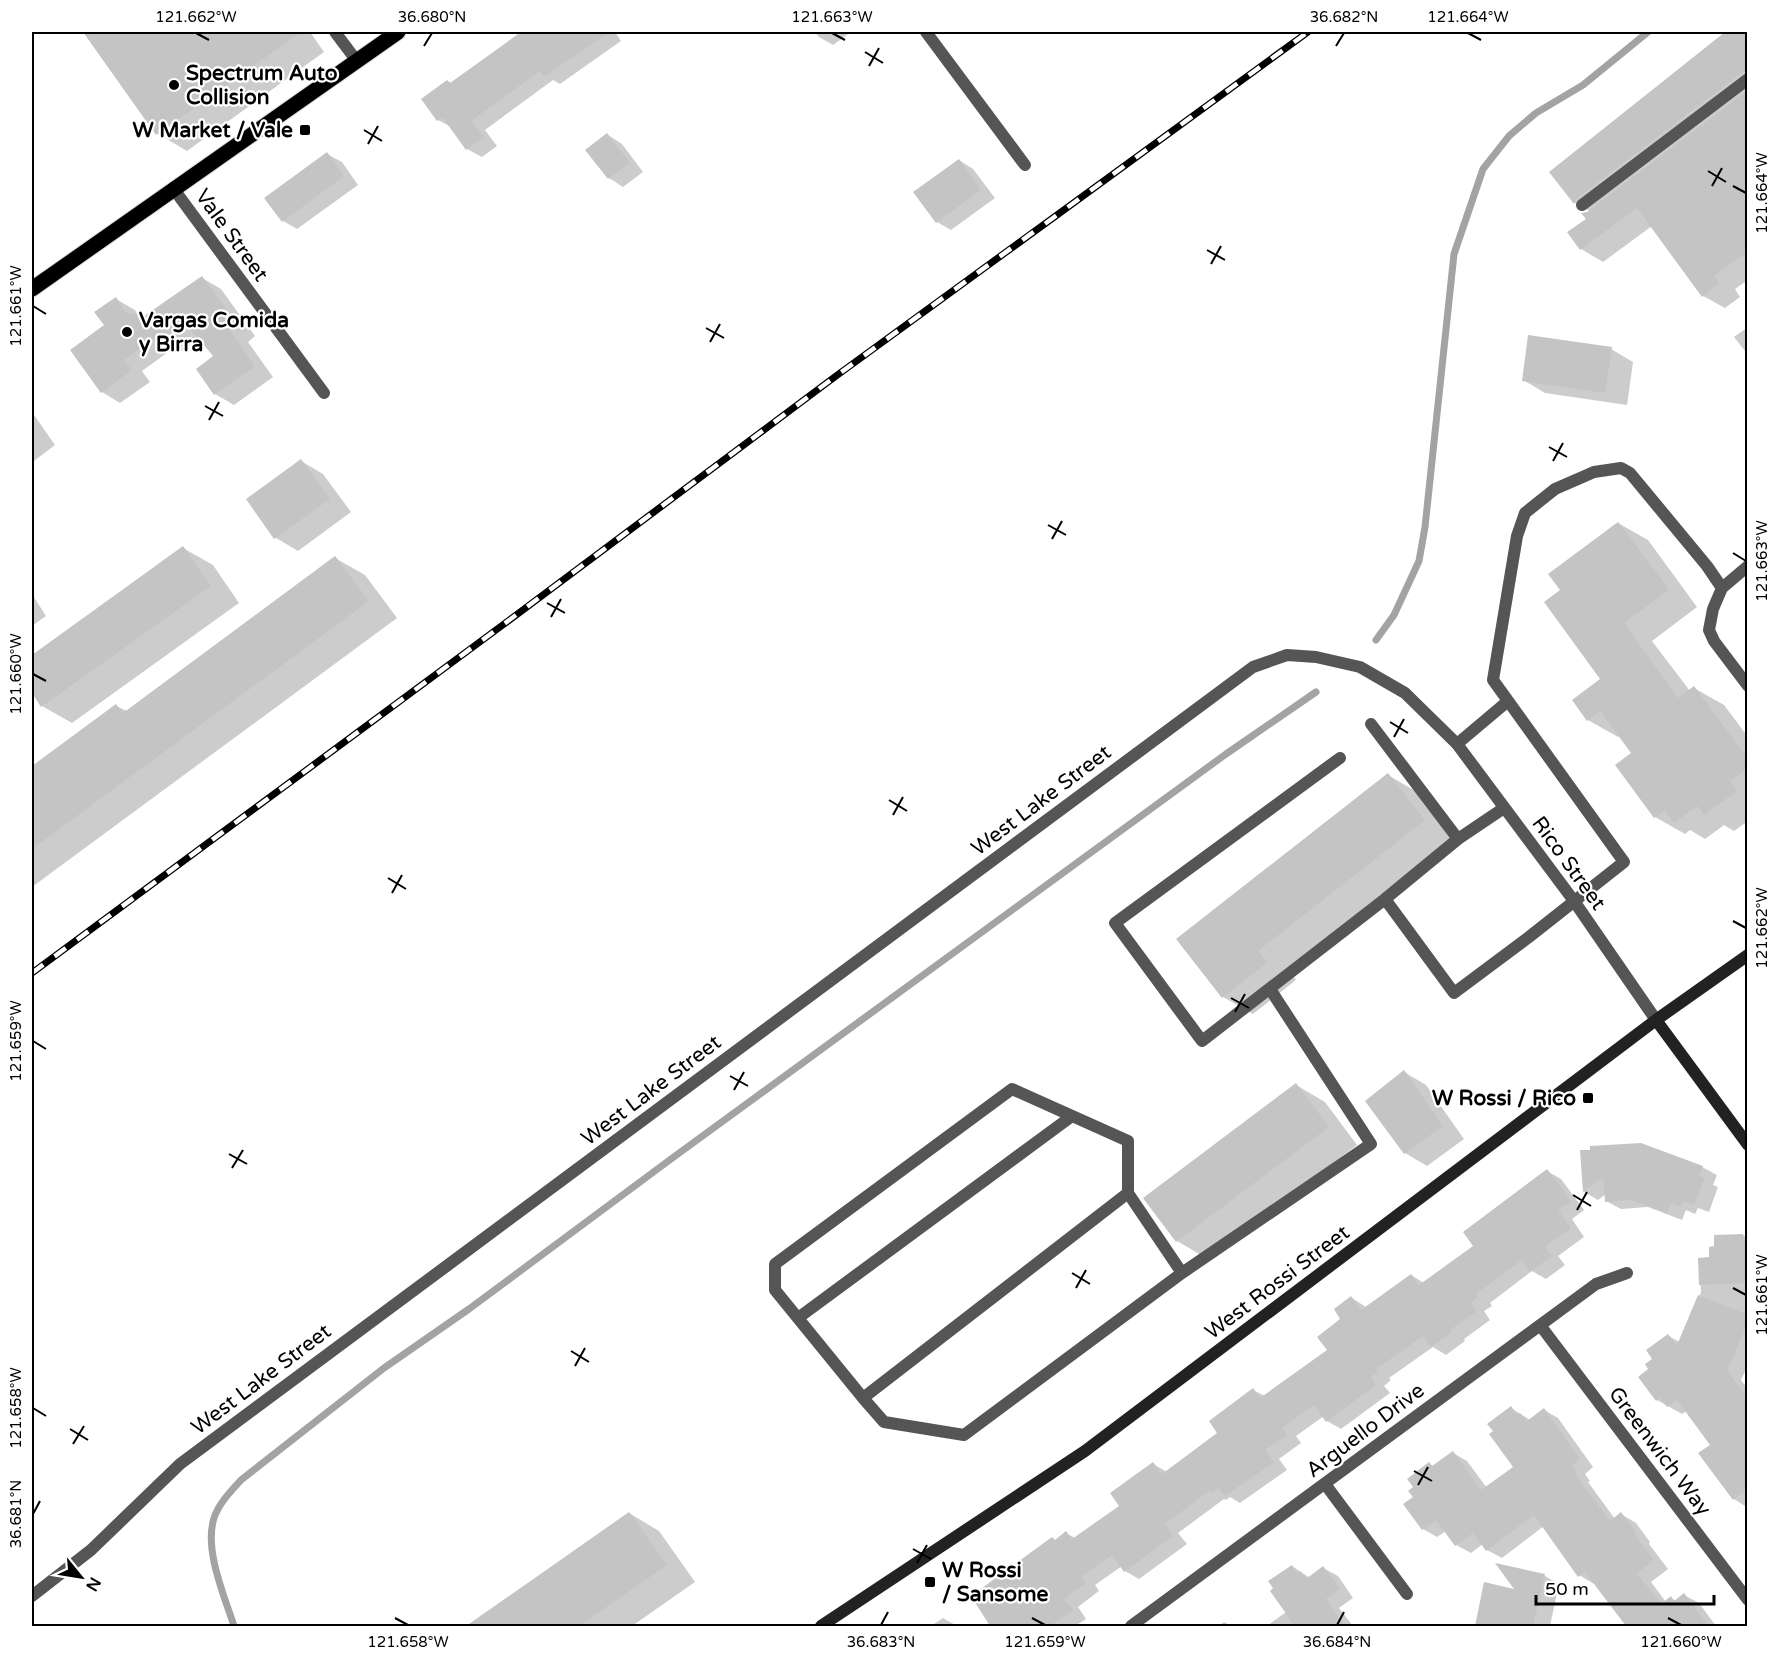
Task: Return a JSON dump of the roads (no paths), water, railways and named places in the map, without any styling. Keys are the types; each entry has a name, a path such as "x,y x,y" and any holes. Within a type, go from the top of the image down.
{"main road":[{"path":"32,289 398,32"},
{"name":"West Rossi Street","path":"821,1626 1085,1451 1656,1020 1748,955"},
{"name":"Rico Street","path":"1656,1020 1748,1145"}],"street":[{"path":"335,32 356,60"},
{"path":"926,32 1025,165"},
{"path":"1582,205 1748,79"},
{"name":"Vale Street","path":"173,188 324,393"},
{"path":"1385,899 1454,993 1624,862 1492,680 1517,536 1525,513 1555,489 1594,472 1621,468 1630,473 1707,566 1722,588"},
{"path":"1748,566 1722,588 1713,609 1709,630 1714,641 1748,686"},
{"name":"West Lake Street","path":"32,1596 91,1550 180,1464 1253,667 1287,655 1316,657"},
{"name":"Rico Street","path":"1316,657 1360,667 1405,693 1457,744 1574,901 1656,1020"},
{"path":"1457,744 1508,701"},
{"path":"1371,724 1458,839"},
{"path":"1340,758 1115,923 1202,1041 1385,899 1458,839 1504,808"},
{"path":"1182,1273 1128,1193 1128,1141 1012,1089 775,1264 775,1290 884,1422 964,1435 1182,1273 1371,1144 1270,989"},
{"path":"798,1318 1072,1116"},
{"path":"863,1398 1128,1193"},
{"name":"Arguello Drive","path":"1131,1626 1596,1284 1627,1273"},
{"name":"Greenwich Way","path":"1540,1325 1748,1600"},
{"path":"1325,1484 1407,1594"}],"waterway":[{"path":"1376,640 1394,615 1419,561 1425,527 1454,254 1483,169 1509,136 1536,113 1583,85 1648,32"},
{"path":"234,1626 216,1572 212,1531 219,1507 241,1480 384,1368 469,1309 1226,754 1316,692"}],"railway":[{"path":"32,973 836,376 1308,32"}],"place":[{"name":"Spectrum Auto Collision","path":"174,85"},
{"name":"W Market / Vale","path":"305,130"},
{"name":"Vargas Comida y Birra","path":"127,332"},
{"name":"W Rossi / Rico","path":"1588,1098"},
{"name":"W Rossi / Sansome","path":"930,1582"}]}
